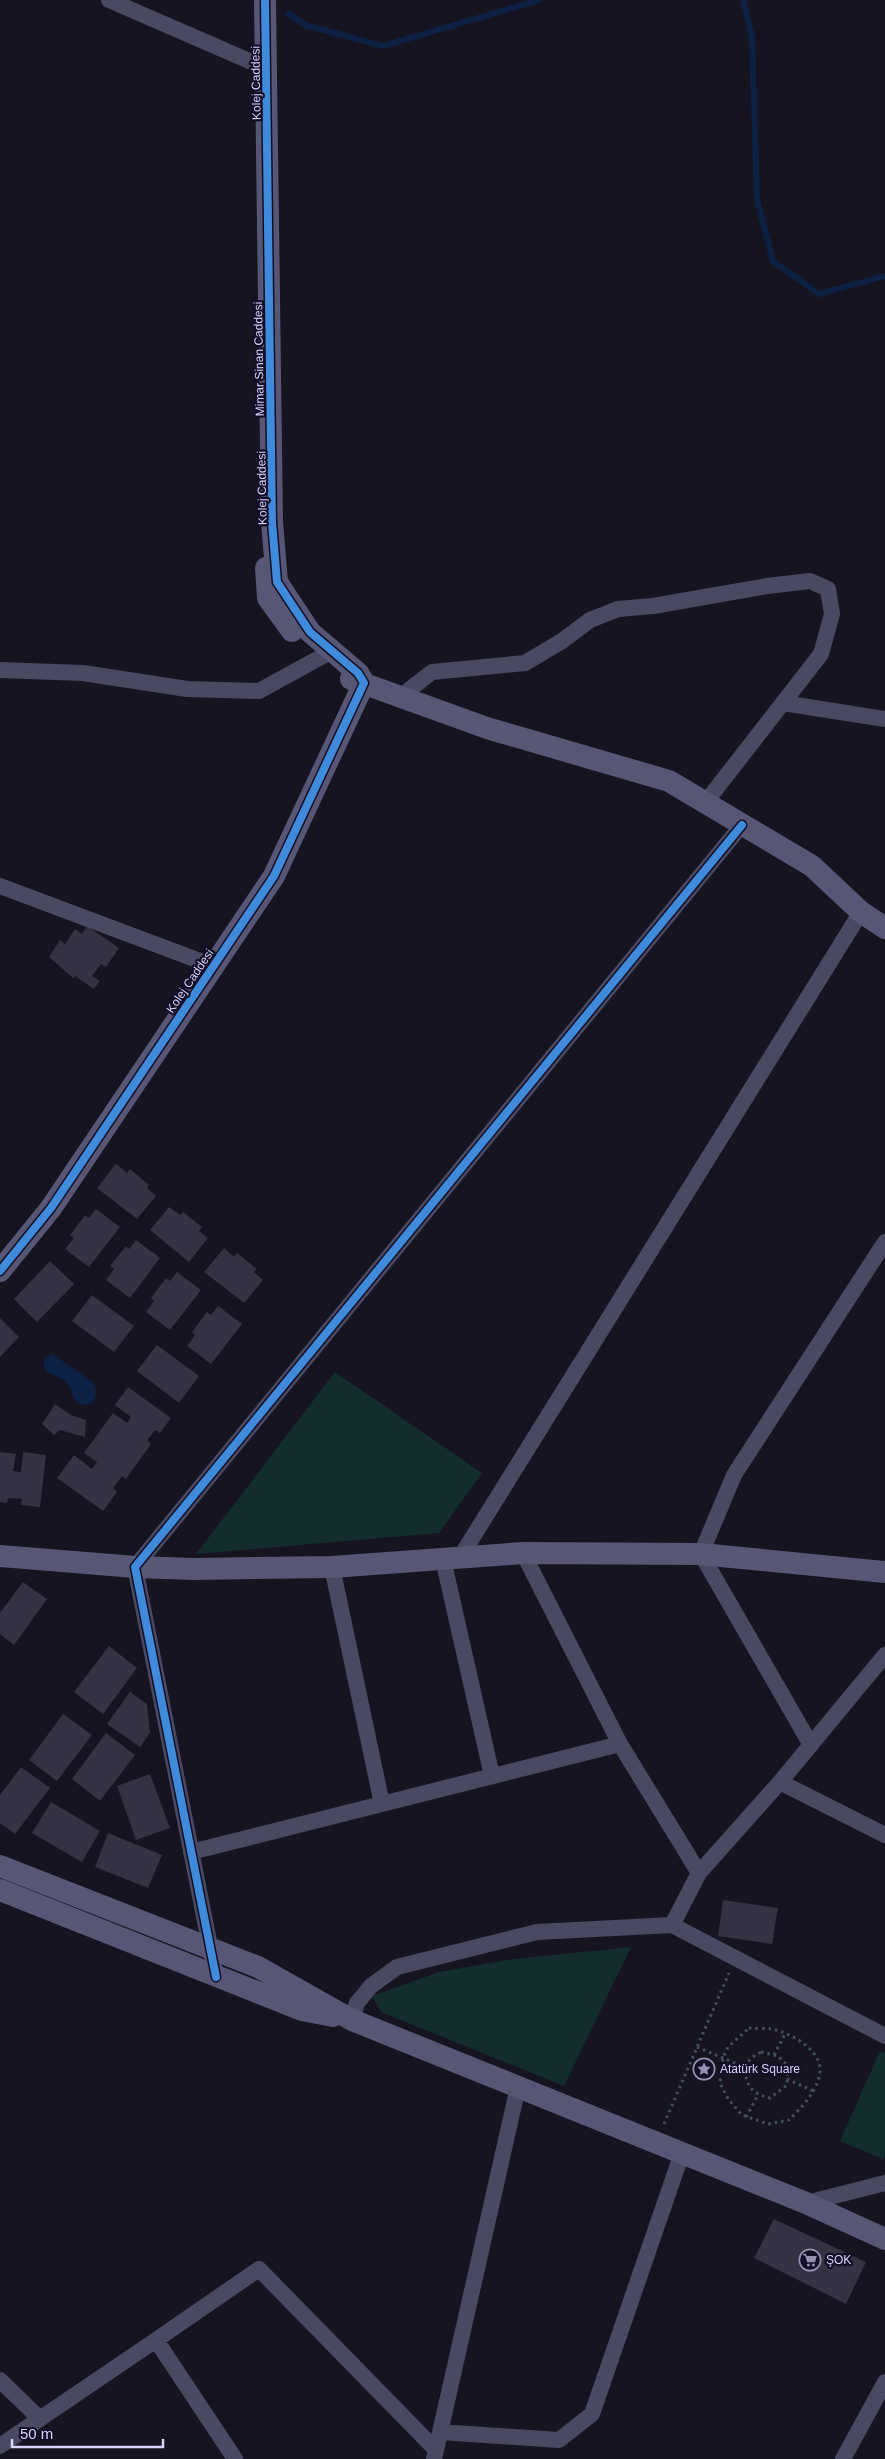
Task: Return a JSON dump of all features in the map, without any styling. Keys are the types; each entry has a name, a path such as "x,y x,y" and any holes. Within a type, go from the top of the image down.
{"street":[{"path":"108,0 260,64"},
{"name":"Kolej Caddesi","path":"260,8 262,515 268,598 300,643 326,654 358,681"},
{"path":"400,696 432,672 526,663 562,641 590,620 618,609 653,606 767,586 810,581 828,589 832,614 821,654 705,803"},
{"path":"0,670 83,674 187,689 259,691 326,654"},
{"path":"358,681 487,728 669,782 812,866 861,912 885,928"},
{"name":"Kolej Caddesi","path":"0,1258 44,1202 257,874 358,681"},
{"name":"Kolej Caddesi","path":"0,1271 51,1208 274,876 358,681"},
{"path":"783,703 885,719"},
{"path":"135,1566 742,825"},
{"path":"0,886 200,962"},
{"path":"492,1776 452,1558 861,912"},
{"path":"701,1554 734,1475 885,1242"},
{"path":"0,1556 193,1569 332,1568 523,1553 701,1554 885,1572"},
{"path":"523,1553 620,1744 699,1873"},
{"path":"701,1554 811,1745"},
{"path":"135,1566 216,1977"},
{"path":"332,1568 382,1804"},
{"path":"672,1924 699,1873 780,1782 885,1655"},
{"path":"191,1852 620,1744"},
{"path":"780,1782 885,1835"},
{"path":"0,1866 258,1967 352,2020 806,2203 885,2239"},
{"path":"0,1890 302,2010 352,2020"},
{"path":"352,2020 357,2002 371,1986 397,1967 537,1932 672,1924 885,2036"},
{"path":"435,2455 518,2087"},
{"path":"440,2432 559,2440 592,2414 682,2153"},
{"path":"806,2203 885,2184"},
{"path":"0,2446 259,2269 435,2455"},
{"path":"156,2340 235,2459"},
{"path":"0,2380 40,2419"},
{"path":"844,2459 885,2382"}],"path":[{"path":"656,2143 736,1958"},
{"path":"749,2028 772,2029 784,2034 799,2040 814,2054 820,2072 813,2091 789,2120 768,2124 746,2117 728,2099 720,2083 724,2058 728,2048 749,2028"},
{"path":"774,2055 784,2034"},
{"path":"697,2047 744,2066"},
{"path":"761,2052 774,2055 788,2066 787,2084 770,2098 758,2095 746,2083 744,2066 751,2058 761,2052"},
{"path":"787,2079 813,2091"},
{"path":"746,2117 758,2095"}],"green space":[{"path":"335,1372 482,1473 439,1533 196,1554"},
{"path":"631,1947 564,2086 381,2012 372,1996 439,1972 513,1959"},
{"path":"880,2051 885,2053 885,2154 883,2159 840,2141"}],"water":[{"path":"52,1354 93,1382 96,1393 92,1404 77,1403 65,1382 58,1376 46,1372 43,1366 45,1358"}],"building":[{"path":"87,926 119,948 106,967 101,964 92,976 100,981 94,989 75,976 73,978 49,957 60,940 65,944 75,929 82,934"},
{"path":"116,1164 127,1173 130,1169 149,1185 147,1188 156,1196 137,1219 97,1188"},
{"path":"169,1207 180,1215 183,1212 202,1227 199,1231 208,1238 189,1262 150,1230"},
{"path":"96,1209 120,1227 89,1267 65,1249 74,1238 70,1235 85,1215 89,1218"},
{"path":"136,1240 160,1258 130,1298 106,1280 114,1269 110,1266 126,1246 129,1249"},
{"path":"224,1248 234,1257 237,1253 257,1269 254,1272 263,1280 244,1303 204,1272"},
{"path":"50,1261 74,1284 37,1322 14,1299"},
{"path":"177,1272 201,1290 170,1330 146,1312 154,1301 151,1298 166,1278 170,1281"},
{"path":"92,1295 134,1326 114,1352 72,1321"},
{"path":"218,1306 242,1324 211,1364 187,1346 195,1335 192,1332 207,1312 211,1315"},
{"path":"0,1318 19,1337 0,1357"},
{"path":"157,1345 199,1376 179,1403 137,1371"},
{"path":"128,1387 171,1418 160,1433 155,1430 147,1441 151,1444 126,1479 122,1476 113,1488 117,1492 103,1511 57,1478 74,1455 92,1469 97,1462 84,1453 113,1413 127,1423 131,1417 115,1405"},
{"path":"55,1404 71,1415 86,1420 85,1437 60,1430 54,1435 42,1424"},
{"path":"0,1452 16,1454 13,1471 21,1472 23,1452 46,1455 40,1507 21,1505 22,1499 8,1498 7,1503 0,1502"},
{"path":"23,1582 47,1599 14,1645 0,1634 0,1613"},
{"path":"109,1646 137,1668 103,1714 74,1692"},
{"path":"130,1692 147,1704 150,1733 140,1747 107,1724"},
{"path":"63,1714 92,1735 57,1781 29,1760"},
{"path":"106,1733 135,1755 100,1801 72,1779"},
{"path":"21,1767 50,1788 15,1834 0,1823 0,1795"},
{"path":"150,1774 170,1828 136,1840 117,1786"},
{"path":"51,1802 100,1831 82,1862 32,1833"},
{"path":"108,1833 162,1855 148,1888 95,1867"},
{"path":"723,1900 778,1908 772,1944 718,1936"},
{"name":"ŞOK","path":"774,2219 866,2262 846,2304 754,2258"}],"waterway":[{"path":"289,14 305,25 383,46 539,0"},
{"path":"743,0 752,37 757,199 773,261 819,294 885,276"}],"cycle path":[{"name":"Mimar Sinan Caddesi","path":"0,1271 51,1208 274,876 364,683 358,673 310,632 277,582 272,522 265,0"},
{"path":"216,1977 135,1567 742,825"}],"place":[{"name":"Atatürk Square","path":"704,2069"},
{"name":"ŞOK","path":"810,2260"}]}
